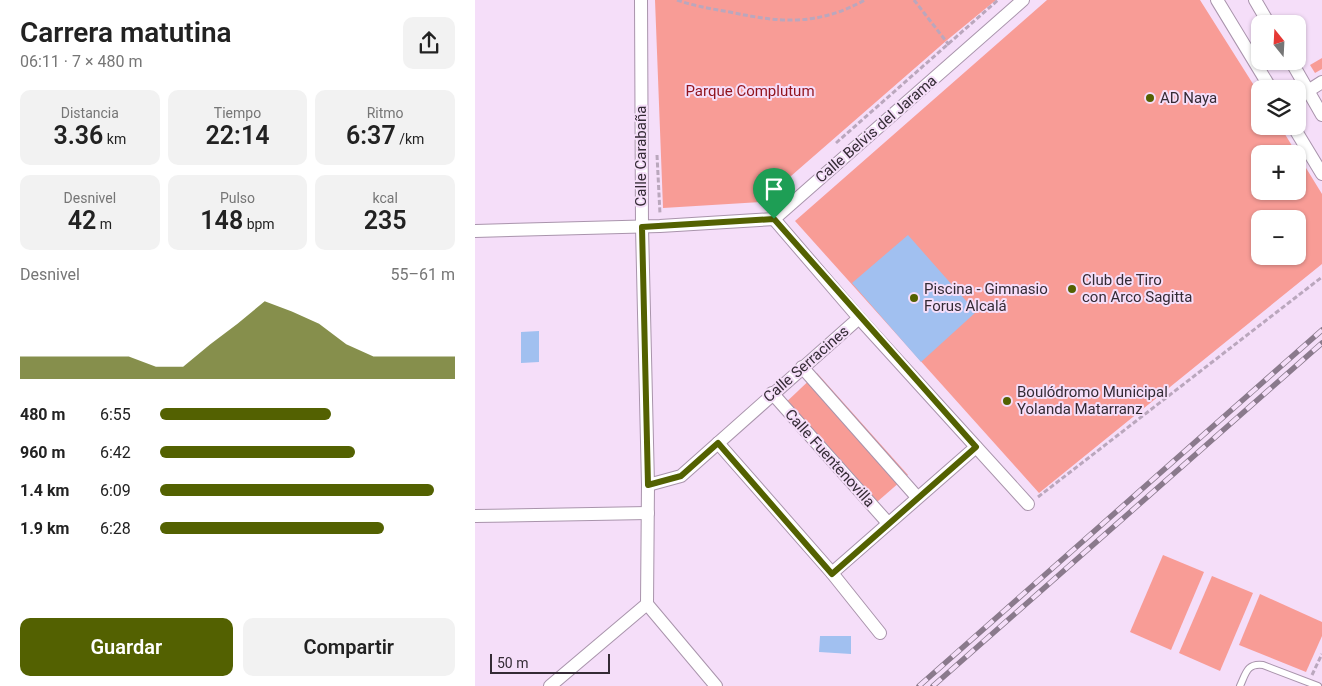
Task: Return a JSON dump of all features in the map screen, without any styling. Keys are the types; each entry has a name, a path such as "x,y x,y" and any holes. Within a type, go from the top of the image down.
{"street":[{"name":"Calle Carabaña","path":"641,0 642,227 648,485 647,604"},
{"name":"Calle Belvis del Jarama","path":"774,219 1023,0"},
{"path":"1217,0 1266,80"},
{"path":"1255,0 1264,15"},
{"path":"1296,70 1322,115"},
{"path":"1308,90 1322,82"},
{"path":"1298,135 1322,174"},
{"path":"475,231 642,227 774,219"},
{"name":"Calle Serracines","path":"648,485 681,476 772,393 859,318 774,219"},
{"path":"859,318 1028,504"},
{"path":"802,367 917,497"},
{"name":"Calle Fuentenovilla","path":"772,393 888,524"},
{"path":"718,443 832,574 880,633"},
{"path":"832,574 917,497 976,447"},
{"path":"475,516 648,513"},
{"path":"549,686 647,604 716,686"}],"lane":[{"path":"1241,686 1247,668 1254,664 1263,665 1318,686"}],"path":[{"path":"677,0 769,21 793,22 823,16 865,0"},
{"path":"914,0 960,56"},
{"path":"830,149 998,0"},
{"path":"660,214 669,214"},
{"path":"1028,504 1322,277"},
{"path":"1309,682 1322,654"}],"green space":[{"name":"Parque Complutum","path":"655,0 996,0 946,41 761,202 663,208"},
{"path":"1047,0 1200,0 1251,81 1251,135 1285,135 1292,145 1251,145 1251,200 1306,200 1306,168 1322,194 1322,264 1039,493 795,221"},
{"path":"1322,58 1322,69 1315,73 1310,65"},
{"path":"817,373 908,475 870,508 780,408"},
{"path":"1163,555 1204,572 1171,650 1130,632"},
{"path":"1212,576 1253,593 1220,671 1179,653"},
{"path":"1260,594 1322,622 1322,636 1306,672 1239,645"}],"water":[{"name":"Piscina - Gimnasio Forus Alcalá","path":"908,235 976,312 921,362 852,283"},
{"path":"539,331 539,362 521,363 521,332"},
{"path":"820,636 851,636 851,654 819,652"}],"railway":[{"path":"919,686 1322,330"},
{"path":"933,686 1322,343"}],"place":[{"name":"AD Naya","path":"1150,98"},
{"name":"Club de Tiro con Arco Sagitta","path":"1072,289"},
{"name":"Piscina - Gimnasio Forus Alcalá","path":"914,298"},
{"name":"Boulódromo Municipal Yolanda Matarranz","path":"1007,401"}],"route":[{"path":"774,219 859,318 976,447 917,497 832,574 718,443 681,476 648,485 642,227 774,219"}]}
